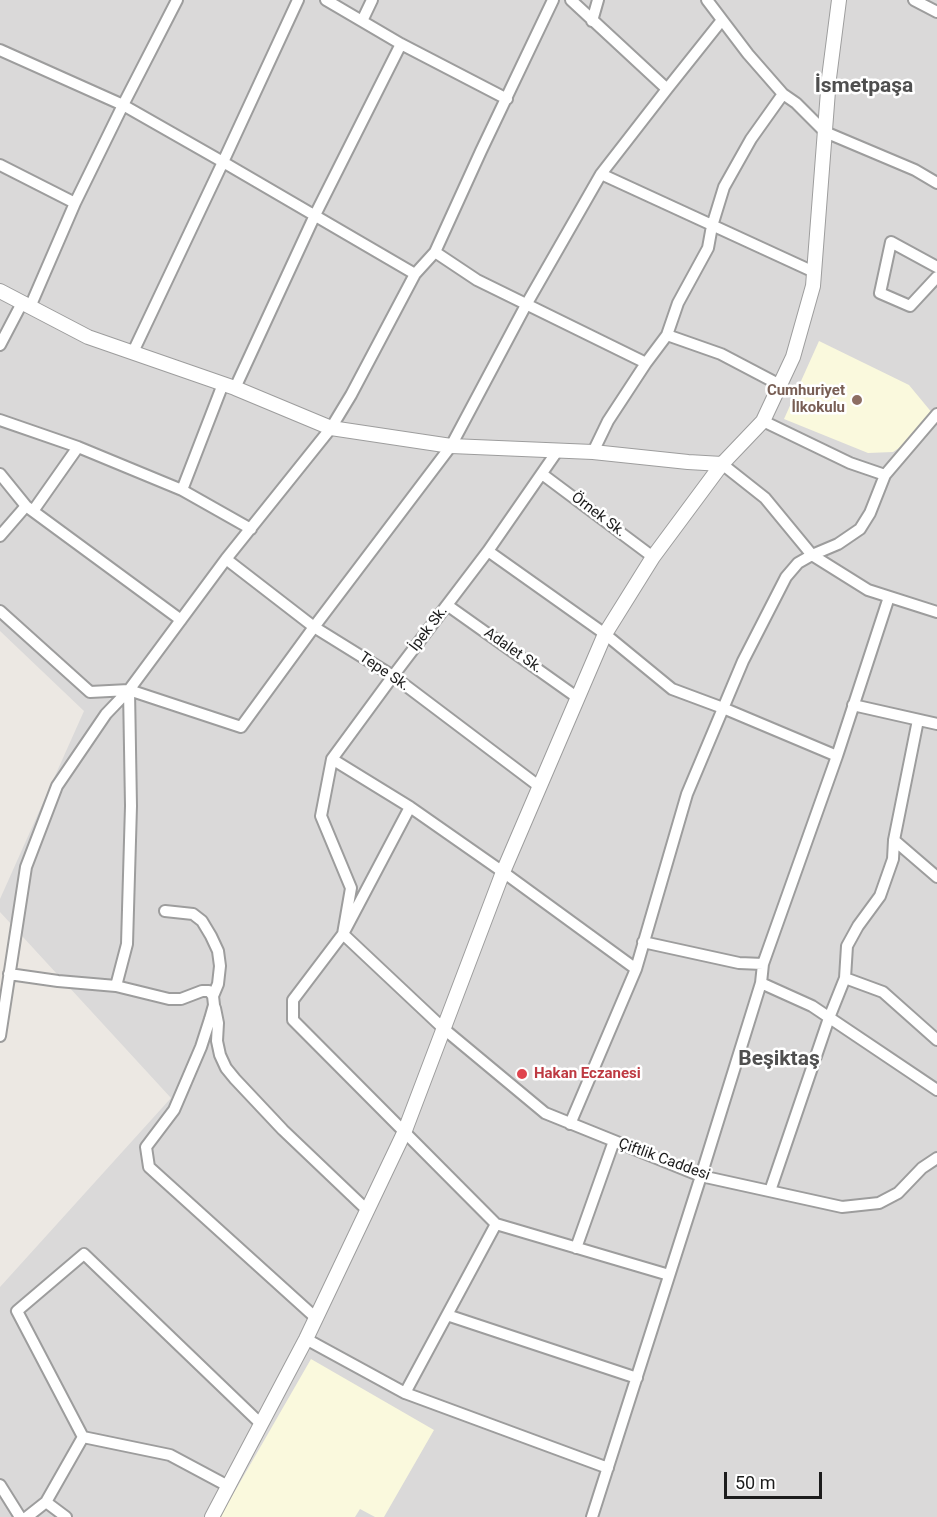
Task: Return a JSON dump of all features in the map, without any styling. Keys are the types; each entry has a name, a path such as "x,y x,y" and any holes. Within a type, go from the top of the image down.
{"street":[{"path":"0,345 26,305 123,105 177,0"},
{"path":"133,352 298,0"},
{"path":"326,0 401,44 507,99"},
{"path":"362,21 372,0"},
{"path":"0,1036 26,867 57,786 106,714 129,690 226,560 331,428 415,274 435,252 553,0"},
{"path":"571,0 667,89"},
{"path":"592,21 598,0"},
{"path":"707,0 748,54 783,93 825,132 915,170 937,183"},
{"path":"212,1517 306,1339 404,1133 503,873 605,634 653,557 722,464 763,421 793,357 813,286 829,78 839,0"},
{"path":"914,0 937,12"},
{"path":"0,610 90,692 129,690 241,727 451,446 526,305 601,174 722,20"},
{"path":"182,490 229,386 401,44"},
{"path":"0,50 123,105 415,274"},
{"path":"593,452 608,421 667,335 678,303 708,248 724,187 751,139 783,93"},
{"path":"0,165 75,203"},
{"path":"601,174 814,272"},
{"path":"937,267 891,242 880,292 910,306 937,277"},
{"path":"435,252 477,280 646,363"},
{"path":"0,291 88,337 229,386 331,428 451,446 593,452 722,464 765,498 812,555 868,590 937,612"},
{"path":"667,335 721,354 780,385"},
{"path":"570,1124 636,969 687,794 743,661 786,577 798,563 838,544 860,529 870,513 885,475 937,414"},
{"path":"0,420 78,447 182,490 251,530"},
{"path":"763,421 850,463 885,475"},
{"path":"0,536 29,509 78,447"},
{"name":"İpek Sk.","path":"343,934 351,888 321,816 332,759 488,551 558,450"},
{"path":"0,474 29,509 181,620"},
{"name":"Örnek Sk.","path":"542,474 653,557"},
{"path":"488,551 605,634 672,689 837,756"},
{"name":"Tepe Sk.","path":"226,560 314,627 393,676 540,787"},
{"path":"592,1517 761,983 763,964 837,756 889,597"},
{"name":"Adalet Sk.","path":"447,604 578,698"},
{"path":"116,986 127,944 131,806 129,690"},
{"path":"853,705 937,724"},
{"path":"770,1191 845,978 847,946 858,926 880,896 893,859 894,840 918,720"},
{"path":"332,759 410,807 636,969"},
{"path":"410,807 343,934 293,1000 293,1020 496,1224 669,1275"},
{"path":"894,840 937,877"},
{"path":"165,911 193,914 202,921 218,951 220,966 218,984 201,1047 174,1110 146,1147 148,1167 316,1318"},
{"name":"Çiftlik Caddesi","path":"343,934 444,1029 545,1113 701,1176 842,1207 879,1203 898,1193 922,1168 937,1158"},
{"path":"643,942 739,963 763,964"},
{"path":"9,974 116,986 169,999 181,999 202,991 209,991 214,1000 218,1023 217,1041 220,1055 226,1068 283,1130 367,1210"},
{"path":"845,978 883,992 937,1040"},
{"path":"761,983 812,1006 937,1090"},
{"path":"576,1248 614,1141"},
{"path":"405,1394 496,1224"},
{"path":"83,1437 17,1311 84,1254 261,1424"},
{"path":"447,1315 637,1378"},
{"path":"306,1339 405,1394 608,1468"},
{"path":"83,1437 170,1455 228,1486"},
{"path":"27,1517 46,1502 83,1437"},
{"path":"0,1485 20,1517"},
{"path":"46,1502 66,1517"}],"shaded area":[{"path":"0,0 937,0 937,1517 0,1517 0,1287 171,1098 0,912 0,899 84,711 0,631"},
{"name":"Cumhuriyet İlkokulu","path":"819,341 909,385 933,414 913,439 893,452 868,453 784,419"},
{"path":"311,1359 434,1430 384,1517 375,1517 360,1509 355,1517 220,1517"}],"place":[{"name":"Cumhuriyet İlkokulu","path":"857,400"},
{"name":"Hakan Eczanesi","path":"522,1074"}],"district":[{"name":"İsmetpaşa","path":"864,87"},
{"name":"Beşiktaş","path":"779,1060"}]}
